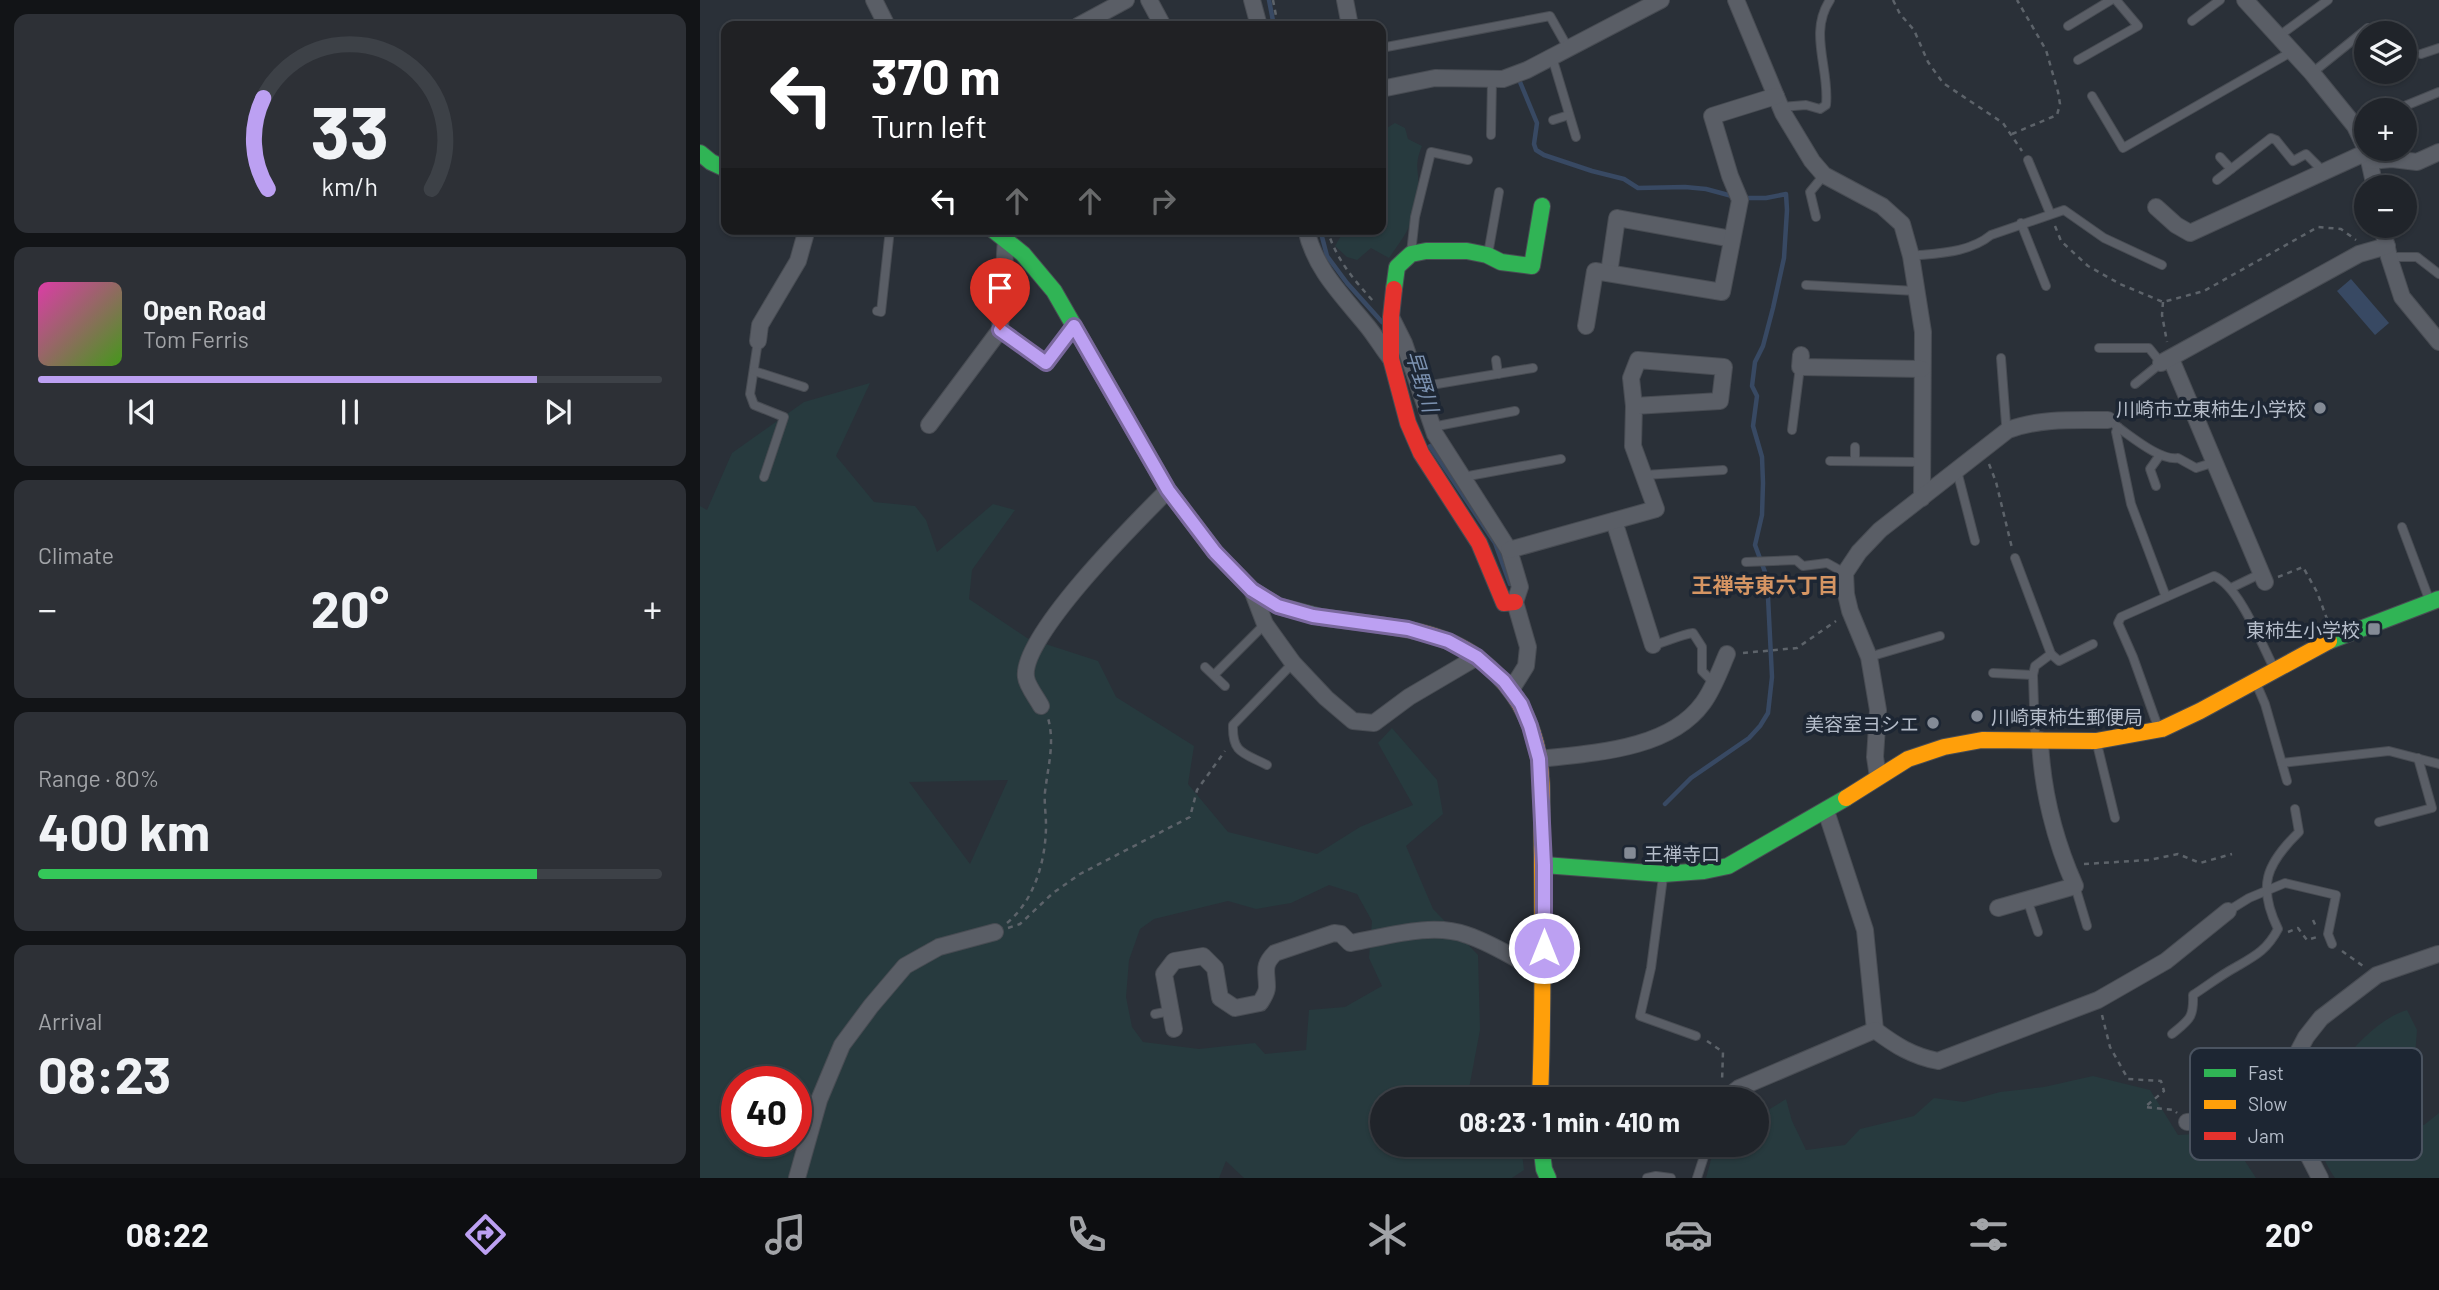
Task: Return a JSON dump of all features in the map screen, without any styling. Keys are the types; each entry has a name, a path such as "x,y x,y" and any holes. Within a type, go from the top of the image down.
{"street":[{"path":"874,0 884,21"},
{"path":"1087,21 1126,0"},
{"path":"1149,0 1160,21"},
{"path":"1252,0 1258,21"},
{"path":"1345,0 1349,21"},
{"path":"1386,88 1435,78 1503,79 1552,57 1661,0"},
{"path":"1736,0 1778,101 1812,160 1825,175 1882,206 1902,224 1911,256 1923,332 1922,498"},
{"path":"2245,0 2354,118"},
{"path":"1586,326 1595,271 1722,292 1740,200 1712,116 1778,101"},
{"path":"2409,161 2417,162 2439,152"},
{"path":"700,153 721,167"},
{"path":"2156,207 2190,233 2354,159"},
{"path":"1515,602 1504,603 1479,543 1420,453 1408,423 1390,353 1392,320 1397,267 1411,254 1426,251 1467,251 1487,255 1501,262 1532,266 1542,206"},
{"path":"1609,273 1617,218 1732,239"},
{"path":"758,341 760,325 798,261 805,235"},
{"path":"929,425 1000,330 999,235"},
{"path":"1000,235 1037,268 1054,290 1168,490 1215,552 1252,590 1278,606 1296,612 1408,629 1448,641 1477,657 1504,681 1521,704 1539,759 1544,865 1540,1087"},
{"path":"1308,235 1320,268 1390,353"},
{"path":"2385,238 2402,297 2439,342"},
{"path":"2263,578 2215,462 2166,361 2370,250 2388,252"},
{"path":"1392,320 1405,343 1432,427 1509,550 1520,587 1515,602 1528,647 1526,666 1511,690"},
{"path":"1509,550 1656,509 1633,446 1634,406 1631,378 1638,360 1724,367 1720,401 1634,406"},
{"path":"1800,361 1922,369"},
{"path":"1878,777 1875,757 1878,710 1869,657 1850,611 1845,573 1859,552 1880,530 2008,430 2062,419 2113,424"},
{"path":"1041,706 1026,677 1030,655 1073,593 1119,540 1168,490"},
{"path":"1614,521 1653,645"},
{"path":"1252,590 1265,624 1293,663 1326,698 1353,721 1374,723 1409,697 1477,657"},
{"path":"1544,865 1663,874 1728,866 1826,811 1908,759 1944,747 1983,740 2096,741 2159,730 2200,711 2274,668 2334,638 2435,601"},
{"path":"1539,759 1606,751 1648,741 1668,731 1693,714 1704,702 1727,654"},
{"path":"1998,908 2076,886 2066,866 2037,740"},
{"path":"1826,811 1865,930 1875,1030 1918,1057 1938,1061 2098,1000 2166,961 2228,911"},
{"path":"1174,1028 1163,1012 1164,974 1174,961 1203,956 1215,968 1220,998 1235,1007 1260,1003 1268,990 1264,972 1269,959 1275,953 1334,933 1341,934 1350,943 1416,931 1467,934 1544,974"},
{"path":"797,1178 819,1100 842,1045 871,1006 905,966 939,947 995,932"},
{"path":"2300,1048 2321,1018 2377,975 2438,954"},
{"path":"1740,1087 1875,1030"},
{"path":"1543,1157 1548,1178"},
{"path":"2310,1160 2319,1178"}],"lane":[{"path":"1778,101 1820,109 1826,104 1828,90 1819,43 1823,11 1830,0"},
{"path":"2068,26 2113,0 2138,26 2078,60"},
{"path":"2192,21 2220,0"},
{"path":"2279,36 2323,1"},
{"path":"1386,47 1550,16 1568,48"},
{"path":"2312,73 2354,39"},
{"path":"2421,54 2439,48"},
{"path":"2092,96 2123,148 2293,51"},
{"path":"1552,57 1576,137"},
{"path":"1491,135 1492,79"},
{"path":"2417,101 2439,92"},
{"path":"1553,120 1569,115"},
{"path":"2217,180 2271,138 2276,139 2293,161 2306,154 2323,172"},
{"path":"1411,254 1415,216 1431,152 1468,160"},
{"path":"2220,157 2231,169"},
{"path":"2028,160 2050,213"},
{"path":"1816,217 1810,192 1825,175"},
{"path":"1487,255 1499,191"},
{"path":"1911,256 1968,247 2021,223 2064,210 2104,238 2162,265"},
{"path":"2021,223 2046,286"},
{"path":"877,311 881,312 889,235"},
{"path":"2388,252 2417,257 2439,274"},
{"path":"1806,285 1916,291"},
{"path":"1000,330 1046,363 1074,326"},
{"path":"758,341 750,394 754,405 784,417 764,477"},
{"path":"2099,348 2149,348 2166,361 2135,384"},
{"path":"2001,358 2008,430"},
{"path":"1496,360 1498,374"},
{"path":"1792,430 1800,361"},
{"path":"1419,387 1533,368"},
{"path":"754,371 804,387"},
{"path":"1432,427 1514,411"},
{"path":"2113,424 2160,455 2178,458 2196,468 2215,462"},
{"path":"2113,424 2131,504 2166,597"},
{"path":"1855,447 1855,461"},
{"path":"2156,486 2150,469 2160,455"},
{"path":"1463,477 1561,459"},
{"path":"1830,461 1921,462"},
{"path":"1645,475 1723,470"},
{"path":"1957,471 1975,541"},
{"path":"2402,527 2435,601"},
{"path":"2015,558 2051,654 2059,661 2092,644"},
{"path":"1746,562 1796,560 1803,566 1827,563 1845,573"},
{"path":"2159,730 2118,623 2122,617 2214,576 2223,579 2231,588 2274,668"},
{"path":"2231,588 2263,578"},
{"path":"1214,675 1265,624"},
{"path":"1653,645 1679,635 1693,633 1702,647 1702,671 1714,683"},
{"path":"1869,657 1940,636"},
{"path":"2037,740 2033,675 2035,666 2051,654"},
{"path":"1267,765 1238,750 1232,742 1233,725 1293,663"},
{"path":"1205,667 1225,686"},
{"path":"1993,673 2033,675"},
{"path":"2255,680 2265,704 2287,781"},
{"path":"2096,741 2115,818"},
{"path":"2282,763 2389,751 2439,764"},
{"path":"2379,822 2432,808 2418,758"},
{"path":"2172,1034 2190,1019 2193,995 2254,958 2273,939 2278,929 2266,900 2266,890 2270,868 2277,855 2300,832 2295,810"},
{"path":"1663,874 1651,968 1640,1016 1696,1037"},
{"path":"2228,911 2285,883 2336,895 2328,934 2332,944"},
{"path":"2076,886 2087,926"},
{"path":"2027,899 2038,932"},
{"path":"1697,1178 1704,1157"},
{"path":"1647,1178 1671,1178"}],"path":[{"path":"1273,0 1277,21"},
{"path":"1894,0 1900,14 1914,30 1928,62 1943,83 2003,123 2028,160"},
{"path":"2012,134 2057,116 2060,104 2046,50 2017,0"},
{"path":"2050,213 2061,241 2088,266 2120,284 2163,302 2204,291 2318,226 2341,229 2370,250"},
{"path":"1329,235 1339,260 1352,280 1392,320"},
{"path":"2163,302 2166,361"},
{"path":"1984,450 1996,482 2015,558"},
{"path":"2263,578 2303,567 2317,592 2334,638"},
{"path":"1727,654 1797,648 1850,611"},
{"path":"995,932 1014,917 1030,894 1045,854 1045,797 1053,736 1047,715 1041,706"},
{"path":"995,932 1020,924 1053,893 1080,874 1190,817 1197,790 1232,742"},
{"path":"2066,866 2149,860 2178,854 2200,863 2232,854"},
{"path":"2273,939 2298,928 2307,940 2320,937"},
{"path":"2098,1000 2110,1047 2128,1079 2161,1081 2164,1091 2146,1107 2174,1110 2187,1122"},
{"path":"1696,1037 1712,1043 1723,1052 1723,1087"}],"green space":[{"path":"1395,123 1405,128 1408,139 1422,146 1417,164 1417,202 1405,234 1389,258 1371,248 1357,260 1347,257 1335,246 1341,235 1386,235 1386,128"},
{"path":"870,383 836,456 874,502 915,506 926,520 937,552 993,504 1015,510 972,570 969,599 1027,638 1098,661 1116,697 1194,746 1188,784 1228,832 1317,854 1360,827 1413,805 1378,743 1392,728 1437,780 1443,814 1406,846 1433,909 1478,955 1480,1030 1469,1087 1370,1087 1370,1157 1522,1157 1524,1170 1512,1178 1244,1178 1226,1161 1219,1178 700,1178 700,506 707,510 732,453 804,402","holes":["1008,780 970,864 909,782","1329,885 1357,894 1372,921 1369,958 1382,986 1345,1007 1309,1010 1306,1050 1265,1054 1255,1043 1199,1049 1143,1042 1132,1027 1126,997 1129,960 1140,929 1154,919 1228,901 1256,909 1291,903"]},
{"path":"2407,1010 2417,1030 2416,1048 2354,1048 2378,1025"},
{"path":"2093,1076 2150,1090 2178,1135 2190,1134 2190,1160 2244,1160 2256,1178 1706,1178 1712,1157 1769,1157 1769,1110 1786,1099 1792,1121 1806,1150 1845,1145 1860,1129 1914,1116 1934,1098 1964,1102 2000,1092 2044,1087"},
{"path":"2439,1113 2439,1178 2335,1178 2325,1160 2422,1160 2422,1125"}],"water":[{"path":"2351,279 2389,323 2375,335 2337,291"}],"waterway":[{"name":"早野川","path":"1269,0 1273,21"},
{"path":"1520,82 1537,123 1534,144 1536,150 1544,155 1624,179 1638,188 1685,187 1732,196"},
{"path":"1665,804 1691,778 1749,738 1768,713 1772,677 1768,597 1765,572 1755,545 1762,515 1762,457 1753,426 1757,396 1752,386 1755,362 1763,346 1784,258 1787,210 1786,194 1744,198"},
{"name":"早野川","path":"1322,235 1327,256 1382,322"},
{"name":"早野川","path":"1430,446 1495,543 1510,584"}],"traffic: fast":[{"path":"700,153 721,167"},
{"path":"1394,289 1397,267 1411,254 1426,251 1467,251 1487,255 1501,262 1532,266 1542,206"},
{"path":"999,235 1023,254 1054,291 1168,490 1215,552 1252,590 1278,606 1321,617"},
{"path":"2329,641 2439,599"},
{"path":"1544,865 1663,874 1728,866 1846,798"},
{"path":"1543,1157 1548,1178"}],"traffic: slow":[{"path":"1321,617 1403,628 1461,647 1498,676 1527,719 1539,757 1542,785 1540,1087"},
{"path":"1846,798 1908,759 1944,747 1982,740 2096,741 2162,729 2329,641"}],"traffic: jam":[{"path":"1394,289 1391,359 1408,423 1421,453 1479,543 1504,603 1515,602"}],"place":[{"name":"川崎市立東柿生小学校","path":"2320,408"},
{"name":"東柿生小学校","path":"2374,629"},
{"name":"川崎東柿生郵便局","path":"1977,716"},
{"name":"美容室ヨシエ","path":"1933,723"},
{"name":"王禅寺口","path":"1630,853"}],"district":[{"name":"王禅寺東六丁目","path":"1765,584"}],"route":[{"path":"1000,330 1046,363 1074,326 1168,490 1215,552 1252,590 1278,606 1296,612 1408,629 1448,641 1477,657 1504,681 1521,704 1536,743 1539,759 1544,865 1544,948"}]}
